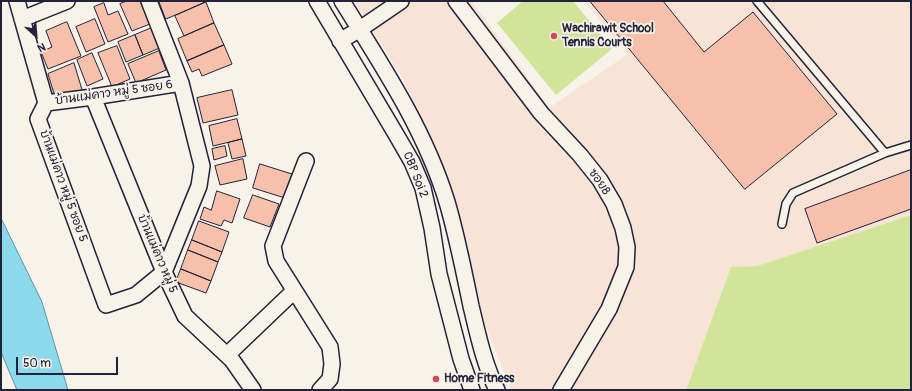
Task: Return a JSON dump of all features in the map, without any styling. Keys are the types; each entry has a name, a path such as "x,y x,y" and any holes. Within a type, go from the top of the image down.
{"street":[{"path":"17,1 46,103"},
{"path":"22,19 67,1"},
{"path":"149,1 181,84 202,166 199,186 164,272"},
{"name":"CBP Soi 2","path":"317,1 401,142 412,162 423,188 432,228 441,281 461,359 472,390"},
{"name":"CBP Soi 2","path":"342,1 421,136 438,175 447,203 475,324 488,372 497,390"},
{"path":"340,41 360,30 401,1"},
{"name":"ซอย8","path":"456,1 541,113 580,155 600,180 614,204 624,228 627,247 626,267 609,309 561,390"},
{"name":"บ้านแม่คาว หมู่ 5 ซอย 6","path":"46,103 93,98 181,84"},
{"name":"บ้านแม่คาว หมู่ 5","path":"93,98 164,272 185,316 232,360 253,390"},
{"name":"บ้านแม่คาว หมู่ 5 ซอย 5","path":"46,103 38,119 106,305 136,295 164,272"},
{"path":"306,161 273,246 276,261 330,347 332,364 330,379 320,390"},
{"path":"227,355 294,290"}],"lane":[{"path":"757,1 885,153"},
{"path":"782,224 786,204 793,193 885,153 911,145"}],"shaded area":[{"path":"354,1 472,1 549,108 628,54 584,1 911,1 911,215 757,266 731,267 686,390 511,390 478,307 444,167 403,79"}],"green space":[{"name":"Wachirawit School Tennis Courts","path":"523,1 573,1 612,49 556,95 497,23"},
{"path":"911,215 911,389 686,390 731,267 757,266"}],"water":[{"path":"1,218 42,302 68,390 17,390 1,352"}],"building":[{"path":"127,1 141,1 150,24 132,31 120,4"},
{"path":"159,1 205,1 206,2 166,19"},
{"path":"590,1 663,1 704,52 753,12 837,114 745,189"},
{"path":"206,2 214,23 184,36 175,16"},
{"path":"104,3 108,15 118,11 128,34 108,42 94,7"},
{"path":"95,19 105,44 86,52 76,27"},
{"path":"67,22 81,56 48,69 41,52 52,47 46,31"},
{"path":"214,23 224,45 187,61 178,39"},
{"path":"154,27 162,47 143,55 135,35"},
{"path":"135,35 143,55 126,62 118,42"},
{"path":"224,45 232,64 202,76 199,69 192,72 187,61"},
{"path":"117,46 130,79 112,87 98,53"},
{"path":"159,51 166,70 136,83 128,64"},
{"path":"92,53 103,79 87,86 77,60"},
{"path":"74,63 83,93 56,100 48,74"},
{"path":"232,90 238,115 203,123 197,98"},
{"path":"237,119 242,139 213,146 209,126"},
{"path":"242,139 246,156 232,159 228,143"},
{"path":"225,146 227,156 214,160 212,149"},
{"path":"243,159 247,179 220,185 215,166"},
{"path":"260,164 292,174 285,198 253,188"},
{"path":"911,170 911,209 817,243 805,209"},
{"path":"217,191 240,199 232,223 224,220 221,226 200,219 204,207 211,210"},
{"path":"253,195 279,204 270,227 244,218"},
{"path":"199,221 229,232 222,252 192,240"},
{"path":"192,240 222,252 218,262 188,250"},
{"path":"188,250 218,262 211,281 181,269"},
{"path":"181,269 211,281 206,293 176,282"}],"place":[{"name":"Wachirawit School Tennis Courts","path":"554,36"},
{"name":"Home Fitness","path":"436,379"}]}
